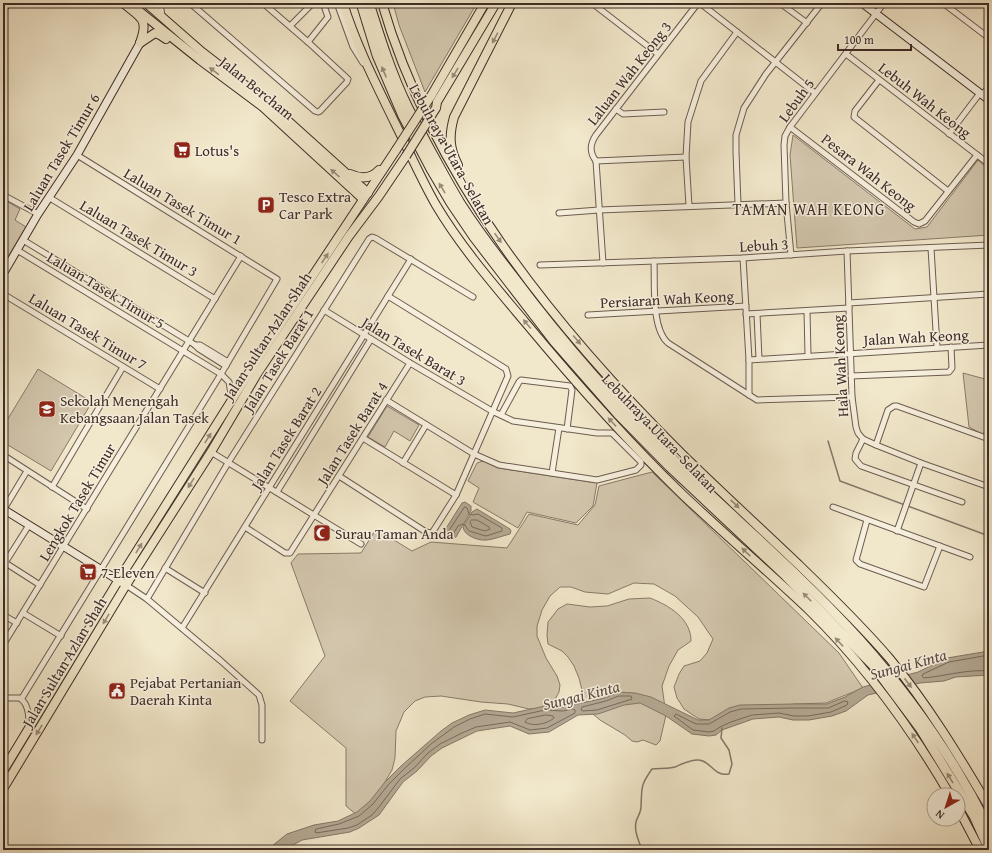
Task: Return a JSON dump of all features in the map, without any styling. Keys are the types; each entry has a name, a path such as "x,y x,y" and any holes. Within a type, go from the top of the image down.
{"highway":[{"name":"Lebuhraya Utara–Selatan","path":"361,3 377,55 388,82 403,116 431,169 451,203 474,237 520,298 554,341 618,414 670,467 786,576 875,663"},
{"name":"Lebuhraya Utara–Selatan","path":"369,3 386,55 408,109 459,201 481,234 527,296 617,403 677,463 805,584 857,637 911,710 936,735 979,808 989,829"},
{"name":"Lebuhraya Utara–Selatan","path":"911,710 920,728 974,816 989,849"}],"main road":[{"path":"123,3 141,18 144,23 144,31 140,43"},
{"name":"Jalan Bercham","path":"129,3 200,60 263,107 347,184 366,197"},
{"path":"135,3 145,16"},
{"path":"140,3 151,14 153,23 149,36"},
{"name":"Jalan Bercham","path":"146,3 202,52 267,102 366,197"},
{"path":"342,3 370,74 437,206 455,233 499,291 594,403 644,456 684,496 810,611 865,671 898,714 945,787"},
{"path":"382,3 402,66 435,134 463,185 526,277 610,379 682,454 839,604 890,658 926,707 956,752 989,807"},
{"path":"385,3 390,32"},
{"name":"Jalan Sultan Azlan Shah","path":"3,789 126,585 211,452 257,374 349,236 382,192 431,96 485,3"},
{"name":"Jalan Sultan Azlan Shah","path":"3,771 118,580 232,400 389,161 402,153 436,108 437,102 496,3"},
{"path":"485,219 453,156 450,138 454,117 512,3"},
{"path":"140,43 155,33 190,56 200,60"},
{"path":"302,134 307,135 355,176 362,178 376,175 389,161"},
{"path":"364,215 369,205 366,197 376,193 402,153"},
{"path":"341,234 355,202 354,195 347,184"},
{"path":"966,823 980,850"}],"street":[{"path":"3,10 8,3"},
{"path":"160,3 163,18"},
{"path":"190,3 318,112 320,111 347,82 348,79 263,3"},
{"path":"290,26 313,3"},
{"path":"308,42 328,17 323,3"},
{"path":"337,3 353,47 370,74"},
{"path":"592,3 658,54"},
{"path":"699,3 815,93"},
{"name":"Laluan Wah Keong 3","path":"603,263 596,161 591,152 593,140 658,54 699,3"},
{"path":"780,3 807,23"},
{"path":"738,204 736,135 744,108 776,62 822,3"},
{"path":"862,3 989,100"},
{"name":"Lebuh 5","path":"791,255 786,203 785,136 815,93 884,3"},
{"path":"943,3 989,38"},
{"path":"689,206 686,157 688,122 701,82 737,32"},
{"name":"Laluan Tasek Timur 6","path":"3,274 22,240 76,155 140,43"},
{"name":"Lebuh Wah Keong","path":"846,54 989,164"},
{"path":"880,80 855,112 854,117 948,191"},
{"path":"949,134 989,87"},
{"path":"616,109 623,114 664,112"},
{"name":"Pesara Wah Keong","path":"790,127 916,223 921,224 925,221 977,155"},
{"name":"Laluan Tasek Timur 1","path":"76,155 277,279 227,364"},
{"path":"596,161 686,157"},
{"path":"3,195 38,214"},
{"name":"Laluan Tasek Timur 3","path":"50,198 215,299"},
{"path":"559,213 689,206 786,203"},
{"name":"Jalan Tasek Barat 1","path":"147,599 228,463 369,239 372,237 375,238 473,297"},
{"path":"21,699 102,570 227,364 200,345 195,345 22,240"},
{"name":"Lebuh 3","path":"540,266 743,258 989,245"},
{"path":"931,248 937,347"},
{"name":"Laluan Tasek Timur 5","path":"17,250 183,350"},
{"name":"Hala Wah Keong","path":"847,252 852,398 856,427 863,439"},
{"name":"Lengkok Tasek Timur","path":"3,645 241,256"},
{"path":"743,258 749,360 748,395"},
{"name":"Jalan Tasek Barat 2","path":"182,628 411,259"},
{"path":"654,261 656,312 660,333 663,339 668,343 748,395 759,400 852,398"},
{"name":"Laluan Tasek Timur 7","path":"3,294 160,389"},
{"name":"Persiaran Wah Keong","path":"746,314 807,311 989,294"},
{"path":"339,476 430,534 434,531 456,495 508,376 506,369 388,296"},
{"name":"Persiaran Wah Keong","path":"588,315 746,306"},
{"name":"Jalan Tasek Barat 3","path":"324,310 492,411 516,421 596,433 612,432 641,462 641,465 637,469 597,480 552,473"},
{"path":"807,311 808,355"},
{"path":"757,314 759,359"},
{"path":"277,492 371,339"},
{"name":"Jalan Wah Keong","path":"749,360 850,352 989,345"},
{"path":"851,376 950,372 952,368 951,347"},
{"path":"183,350 221,374 229,382 232,400"},
{"name":"Jalan Tasek Barat 4","path":"245,527 285,553 290,553 410,363"},
{"path":"52,487 123,367"},
{"path":"501,415 521,380 570,386 572,390 566,429"},
{"path":"386,400 474,454 499,465 552,473 559,428"},
{"path":"876,445 888,410 894,406 989,439"},
{"path":"403,463 426,425"},
{"path":"363,438 456,495"},
{"path":"962,502 861,466 855,459 856,453 863,439 921,463 989,487"},
{"path":"211,452 361,544"},
{"path":"3,455 87,509"},
{"path":"897,531 921,463"},
{"path":"27,471 3,509 147,599 221,661 259,695 262,701 262,740"},
{"path":"833,507 970,557"},
{"path":"868,520 856,560 860,564 924,587 940,546"},
{"path":"29,525 4,562 40,585"},
{"path":"165,568 205,593"},
{"path":"23,613 61,636"},
{"path":"3,615 17,623"},
{"path":"3,698 21,699 25,702 29,728"}],"shaded area":[{"path":"393,3 477,3 425,92 399,25"},
{"path":"793,135 915,229 927,227 978,160 989,170 989,235 797,248 790,155"},
{"path":"3,199 20,209 15,220 26,227 3,265"},
{"path":"38,369 92,402 51,471 3,442 3,427"},
{"path":"963,373 985,379 987,430 982,434 969,427"},
{"path":"387,406 419,425 410,441 394,431 385,447 368,437"},
{"path":"483,461 498,468 597,483 593,506 576,523 527,512 518,528 473,502 479,488 468,481 477,463"},
{"path":"652,472 839,653 863,688 826,703 794,704 710,720 699,719 684,709 677,698 674,687 684,666 700,661 707,653 713,639 698,617 675,596 654,584 634,583 608,594 585,592 571,587 560,587 550,596 542,610 537,626 537,636 546,658 557,676 560,685 559,692 552,705 547,708 529,709 508,704 481,702 441,696 425,697 415,701 404,712 396,731 395,758 392,770 372,804 357,815 346,806 346,748 290,701 325,656 291,563 298,554 361,553 376,529 412,551 431,542 507,548 529,514 578,525 595,505 599,486"},
{"path":"650,598 664,604 683,619 690,633 691,641 678,650 669,666 662,686 666,715 660,741 656,745 643,740 637,742 632,741 600,720 588,710 582,701 582,690 574,666 562,651 548,644 547,635 548,622 558,609 567,604 590,607 607,606 629,599"}],"water":[{"path":"465,502 471,506 471,511 456,537 450,539 444,534 445,530 462,503"},
{"path":"477,509 510,529 510,534 487,540 480,540 466,533 463,527 472,512"},
{"name":"Sungai Kinta","path":"989,651 989,675 956,677 944,681 920,683 868,695 846,711 832,716 809,720 793,720 779,717 753,719 722,730 716,735 709,736 692,734 666,716 640,703 624,705 598,714 578,715 549,732 529,734 510,726 477,731 442,748 431,756 417,771 403,782 379,815 359,828 350,832 302,840 284,850 267,850 287,834 314,825 338,821 357,812 370,801 385,782 401,766 441,731 452,723 469,715 485,710 513,713 545,706 563,707 605,698 618,692 635,693 651,697 698,720 709,720 729,708 740,705 827,704 845,697 863,687 918,672 947,658"}],"waterway":[{"path":"828,441 840,481 989,536"},
{"path":"642,850 637,836 636,826 641,809 642,787 645,779 652,769 672,768 693,760 703,761 716,771 729,774 732,764 729,750 721,738 722,728"}],"place":[{"name":"Lotus's","path":"182,150"},
{"name":"Tesco Extra Car Park","path":"266,205"},
{"name":"Sekolah Menengah Kebangsaan Jalan Tasek","path":"47,409"},
{"name":"Surau Taman Anda","path":"322,533"},
{"name":"7-Eleven","path":"88,572"},
{"name":"Pejabat Pertanian Daerah Kinta","path":"117,691"}],"district":[{"name":"TAMAN WAH KEONG","path":"809,209"}]}
